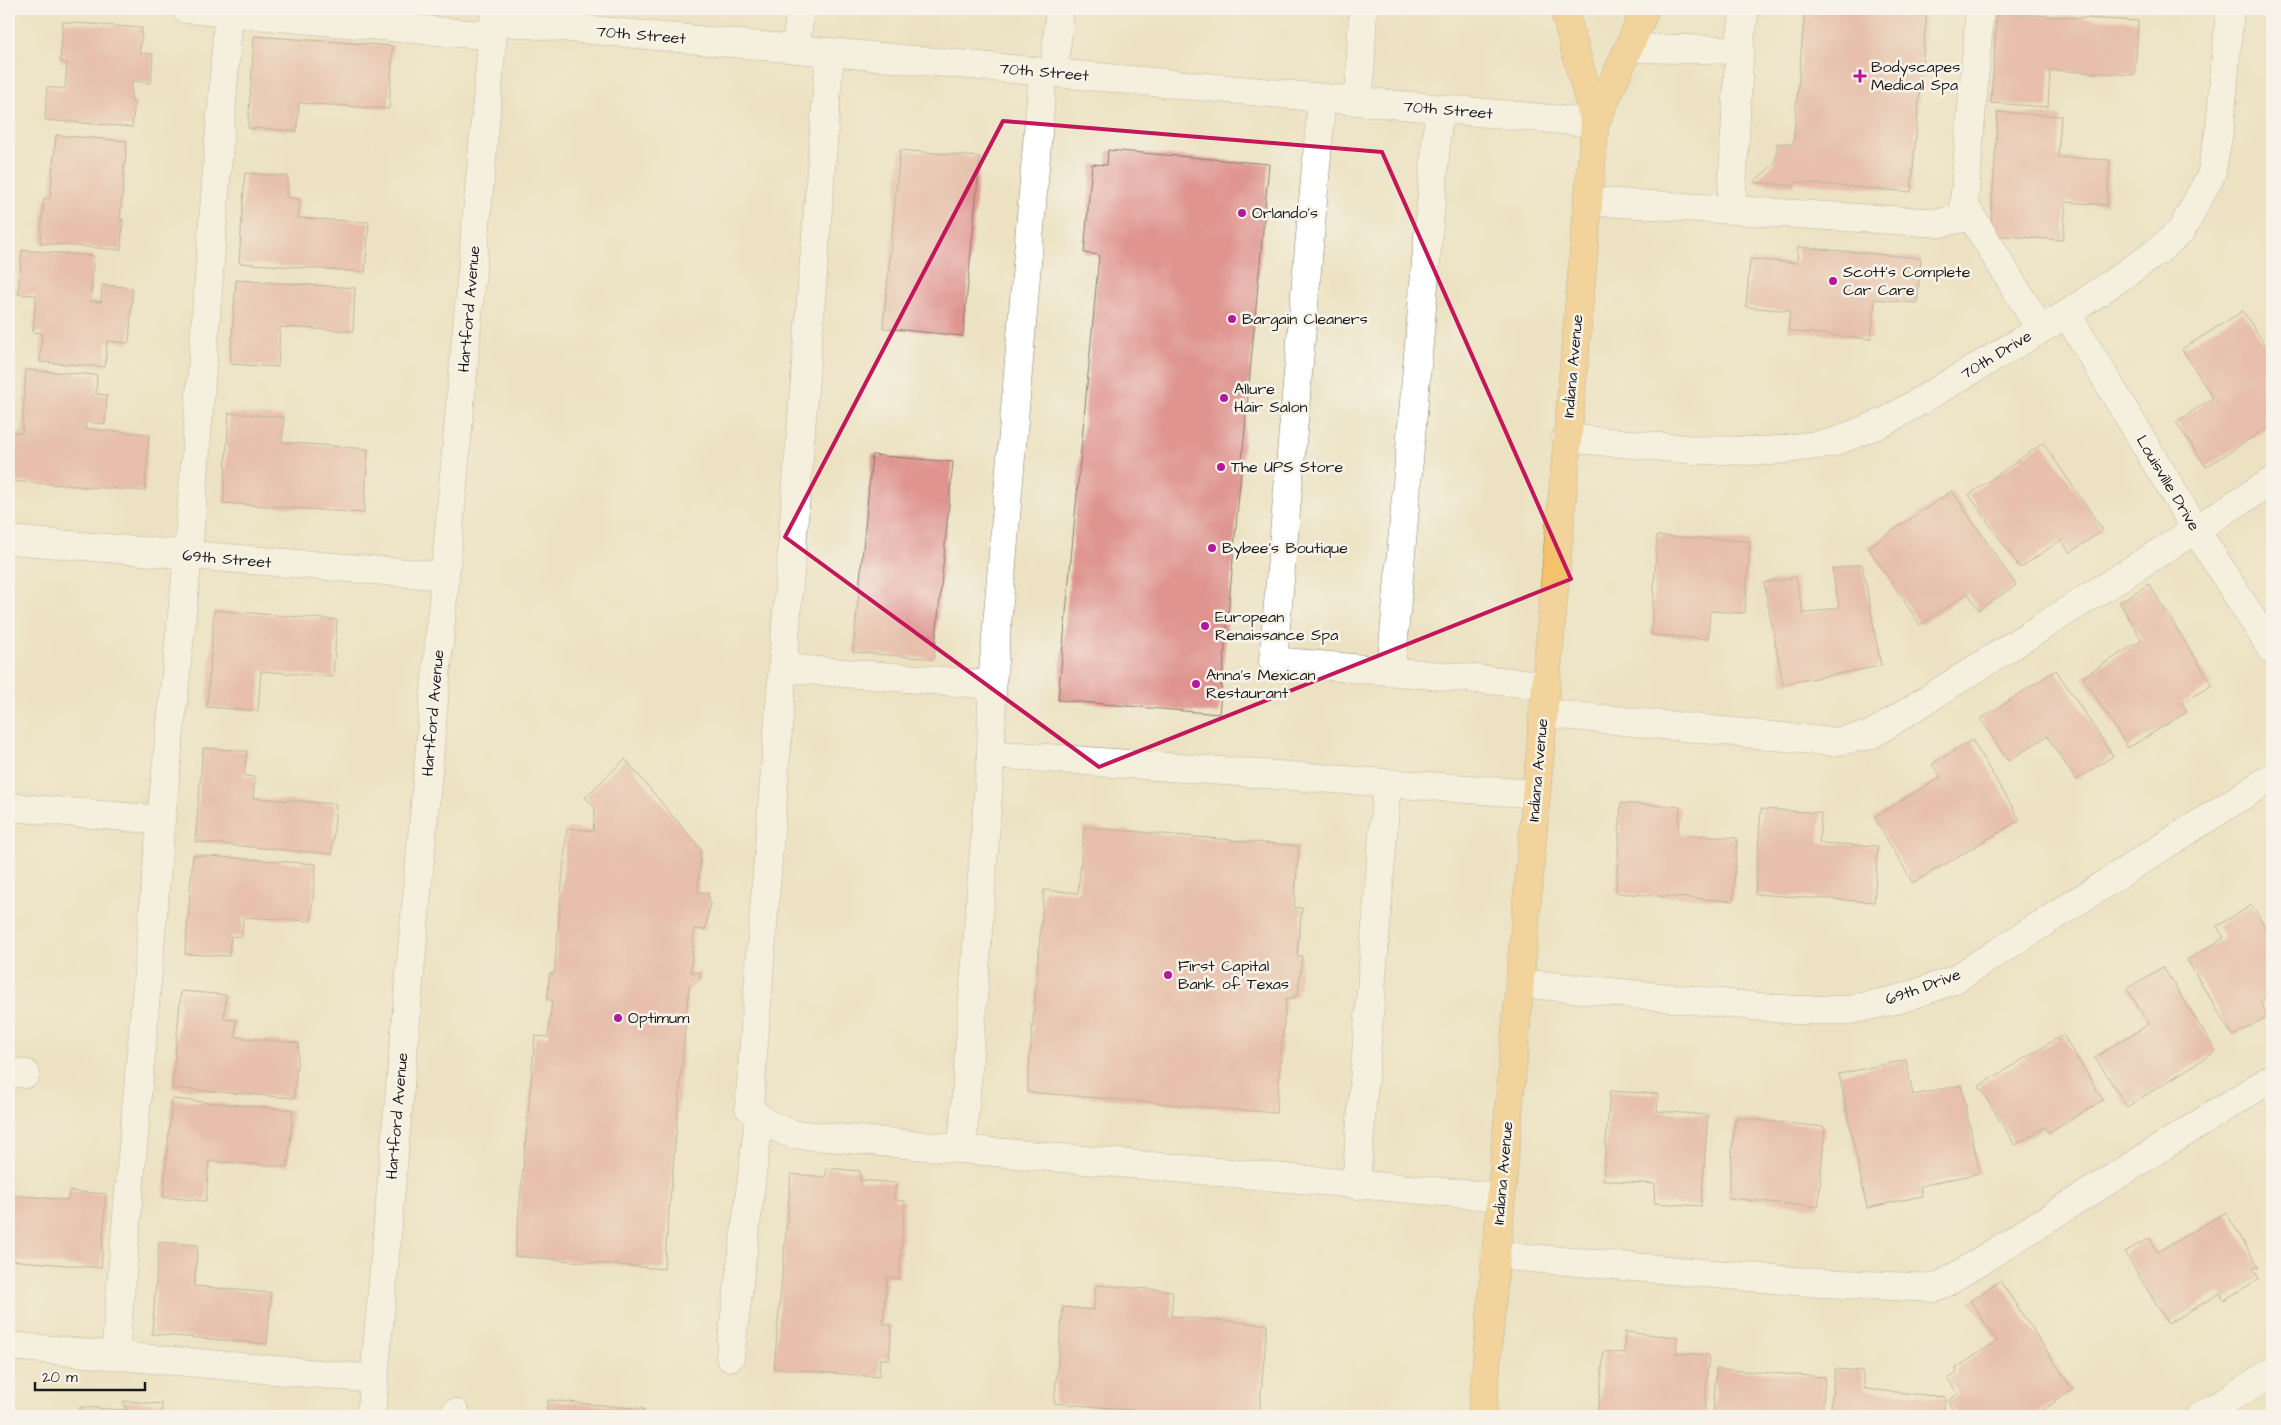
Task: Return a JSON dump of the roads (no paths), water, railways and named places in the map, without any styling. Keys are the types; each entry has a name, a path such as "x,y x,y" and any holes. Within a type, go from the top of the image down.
{"main road":[{"name":"Indiana Avenue","path":"1564,9 1595,123"},
{"name":"Indiana Avenue","path":"1482,1416 1595,123 1629,48 1644,9"}],"street":[{"name":"70th Street","path":"186,9 494,22 1595,123"},
{"path":"795,49 800,9"},
{"path":"962,1149 991,754 992,685 1048,72 1060,9"},
{"path":"1359,101 1363,9"},
{"path":"1731,210 1740,50 1745,9"},
{"path":"1980,9 1964,204 2040,329"},
{"name":"70th Drive","path":"1566,438 1695,450 1770,451 1832,443 1886,421 2067,314 2154,254 2181,231 2211,175 2220,127 2230,9"},
{"path":"114,1355 161,820 188,556 229,11"},
{"name":"Hartford Avenue","path":"371,1416 494,22"},
{"path":"1629,48 1740,50"},
{"path":"830,52 749,1108 766,1123 792,1134 1500,1197"},
{"path":"1322,98 1273,661 1545,685"},
{"path":"1391,671 1439,109"},
{"path":"1588,201 1940,223 1971,216"},
{"name":"Louisville Drive","path":"2067,314 2196,530 2272,650"},
{"path":"1543,713 1833,742 1870,735 2272,481"},
{"name":"69th Street","path":"9,540 445,576"},
{"path":"783,668 992,685"},
{"path":"991,754 1535,794"},
{"name":"69th Drive","path":"1519,982 1794,1010 1850,1010 1903,998 1954,980 2272,777"},
{"path":"1356,1184 1387,783"},
{"path":"9,807 161,820"},
{"path":"1495,1255 1820,1283 1937,1288 2272,1078"},
{"path":"730,1356 759,1118"},
{"path":"9,1346 374,1378"},
{"path":"2201,1416 2272,1372"}],"place":[{"name":"Bodyscapes Medical Spa","path":"1860,76"},
{"name":"Orlando's","path":"1242,213"},
{"name":"Scott's Complete Car Care","path":"1833,281"},
{"name":"Bargain Cleaners","path":"1232,319"},
{"name":"Allure Hair Salon","path":"1224,398"},
{"name":"The UPS Store","path":"1221,467"},
{"name":"Bybee's Boutique","path":"1212,548"},
{"name":"European Renaissance Spa","path":"1205,626"},
{"name":"Anna's Mexican Restaurant","path":"1196,684"},
{"name":"First Capital Bank of Texas","path":"1168,975"},
{"name":"Optimum","path":"618,1018"}]}
